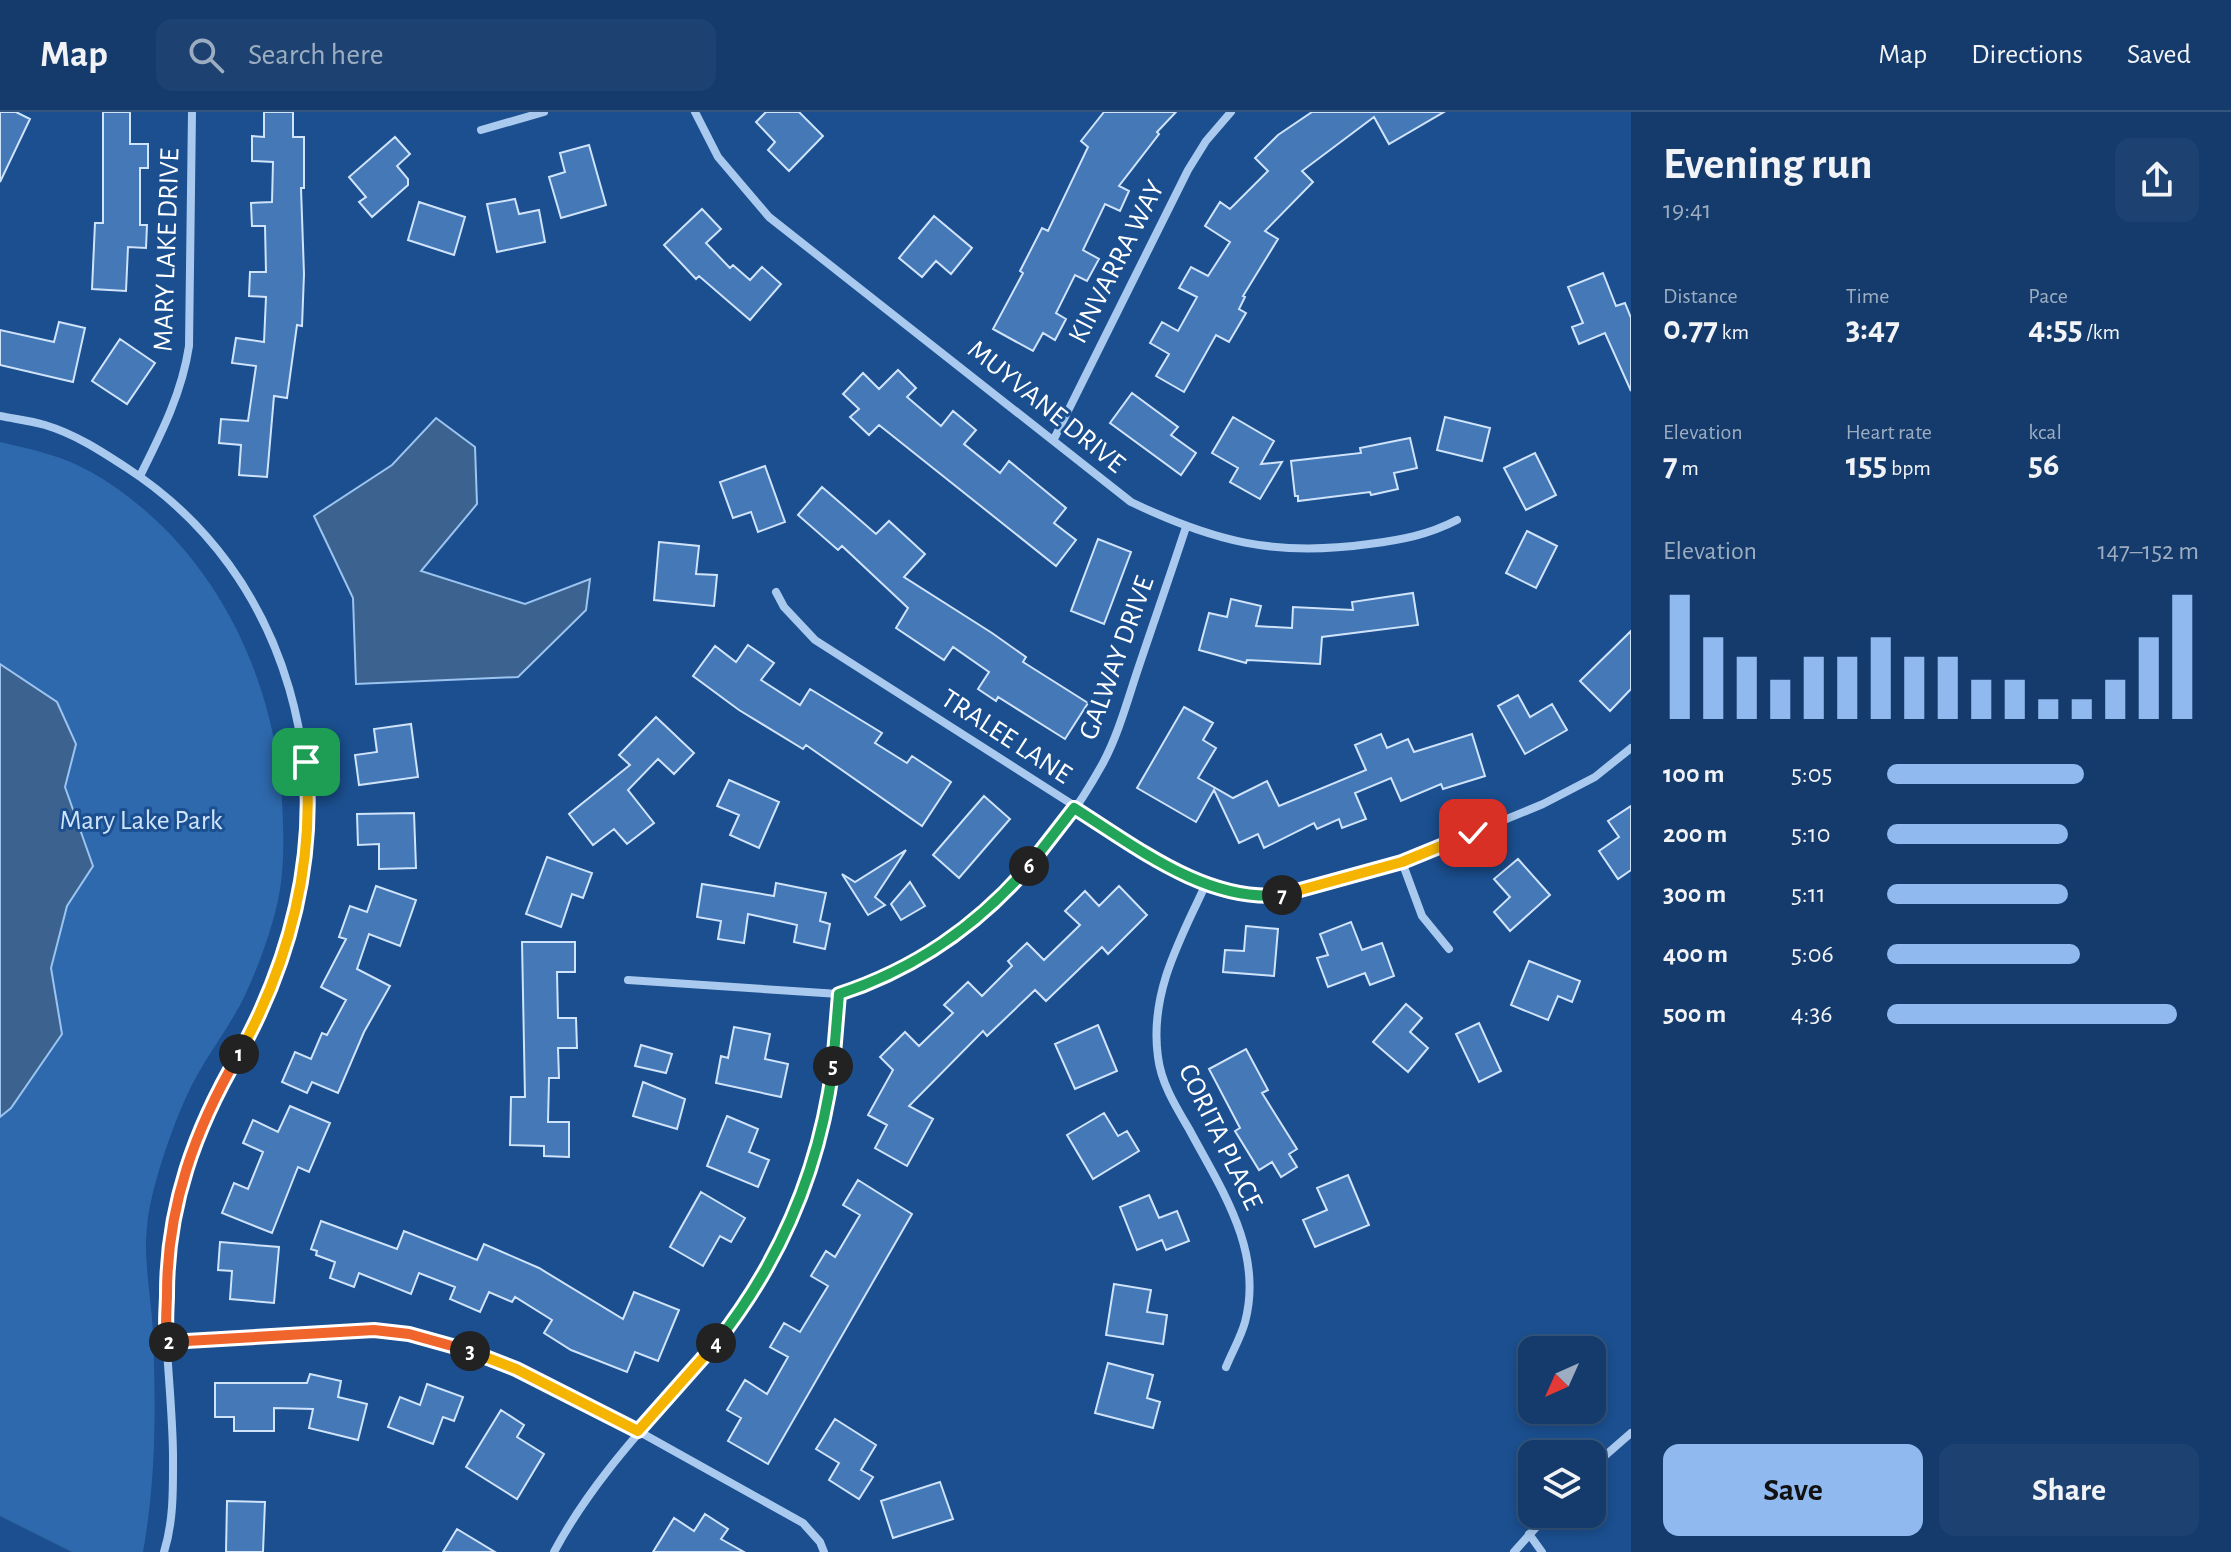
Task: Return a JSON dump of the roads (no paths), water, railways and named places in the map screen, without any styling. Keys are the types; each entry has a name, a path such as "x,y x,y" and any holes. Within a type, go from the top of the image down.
{"street":[{"name":"MARY LAKE DRIVE","path":"140,476 166,424 186,365 190,327 192,112"},
{"path":"481,130 544,112"},
{"name":"MUYVANE DRIVE","path":"695,112 718,157 769,217 1131,502 1186,527 1253,546 1302,551 1415,538 1457,520"},
{"name":"KINVARRA WAY","path":"1054,439 1188,170 1206,141 1231,112"},
{"path":"0,416 45,425 85,441 140,476 188,515 212,543 259,613 289,683 298,714 308,790 305,862 296,915 281,965 258,1019 210,1103 172,1215 167,1251 167,1342 173,1498 164,1552"},
{"name":"GALWAY DRIVE","path":"628,980 839,994 865,986 929,955 967,929 1003,896 1045,849 1103,762 1186,527"},
{"name":"TRALEE LANE","path":"776,592 784,607 815,640 1074,808 1164,863 1206,884 1247,895 1279,896 1402,862 1543,804 1595,777 1631,748"},
{"path":"1402,862 1422,916 1449,949"},
{"name":"CORITA PLACE","path":"1206,884 1174,951 1163,984 1158,1057 1168,1091 1242,1231 1249,1266 1249,1299 1245,1323 1226,1367"},
{"path":"554,1552 587,1495 734,1320 755,1288 797,1209 829,1098 839,994"},
{"path":"167,1342 359,1331 409,1334 478,1353 638,1431 803,1523 820,1542 824,1552"},
{"path":"1606,1455 1631,1433"},
{"path":"1514,1552 1535,1528"},
{"path":"1529,1534 1542,1552"}],"park label":[{"name":"Mary Lake Park","path":"141,821"}]}
